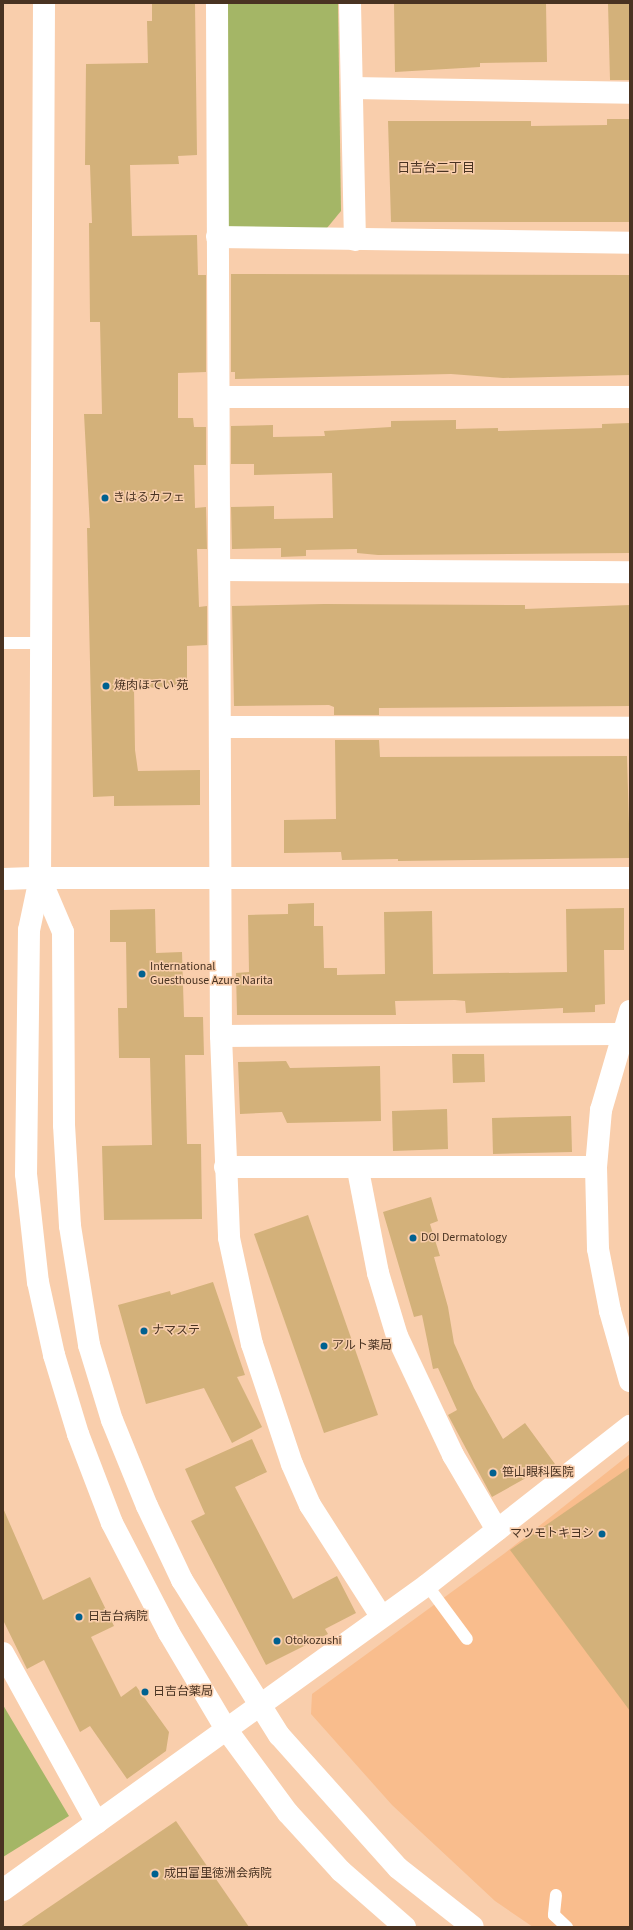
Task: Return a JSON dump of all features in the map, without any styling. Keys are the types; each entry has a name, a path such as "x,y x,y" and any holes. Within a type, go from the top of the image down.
{"street":[{"path":"44,3 40,878 29,930 26,1174 30,1229 52,1348 78,1434 112,1523 169,1633 226,1729 304,1830 341,1871 405,1927"},
{"path":"217,3 217,237 222,570 220,877 221,1036 229,1238 236,1285 270,1406 310,1505 381,1616"},
{"path":"350,3 353,88 355,240"},
{"path":"353,88 630,93"},
{"path":"217,237 630,243"},
{"path":"219,397 630,397"},
{"path":"222,570 630,572"},
{"path":"221,727 630,728"},
{"path":"3,878 630,878"},
{"path":"40,878 63,932 64,1125 70,1226 89,1345 112,1420 147,1506 182,1580 258,1706 279,1735 398,1868 473,1927"},
{"path":"630,1011 622,1034 601,1110 596,1167 598,1249 610,1311 630,1381"},
{"path":"221,1036 622,1034"},
{"path":"225,1167 358,1170 596,1167"},
{"path":"358,1170 378,1273 397,1336 453,1455 497,1530"},
{"path":"3,1890 381,1616 427,1585 630,1426"},
{"path":"3,1653 97,1823"}],"lane":[{"path":"3,643 41,643"},
{"path":"427,1585 466,1639"},
{"path":"556,1895 554,1915 566,1927"}],"shaded area":[{"path":"630,1454 630,1927 533,1927 495,1901 392,1805 311,1714 312,1694 505,1553"}],"green space":[{"path":"215,3 338,3 341,211 327,228 229,228 216,213"},
{"path":"3,1705 69,1816 3,1857"}],"building":[{"path":"152,3 195,3 197,155 178,156 179,164 130,165 132,236 197,235 198,275 206,275 206,372 178,373 178,418 193,418 194,427 206,427 206,465 194,465 195,508 206,507 207,549 197,549 199,607 207,606 207,645 187,646 187,687 134,688 135,750 138,771 200,770 200,805 114,806 114,796 93,797 87,528 90,528 84,414 102,414 100,322 90,322 89,223 92,223 90,165 85,165 86,64 148,63 147,21 152,21"},
{"path":"394,3 546,3 547,62 480,63 480,67 395,72"},
{"path":"608,3 630,3 630,80 610,80"},
{"path":"607,119 630,119 630,222 391,222 388,121 531,121 531,126 607,125"},
{"path":"231,274 630,275 630,375 503,378 451,374 235,379 235,372 231,372"},
{"path":"456,420 456,429 498,428 498,431 602,428 602,424 630,423 630,553 378,555 357,553 357,549 306,550 306,556 281,557 281,548 232,549 231,507 274,506 274,519 333,518 332,473 254,475 254,464 231,464 231,426 273,425 273,437 325,436 324,431 391,427 391,421"},
{"path":"324,604 525,605 525,609 630,605 630,706 379,708 379,715 334,715 334,707 329,705 234,706 232,606"},
{"path":"335,740 379,740 380,757 627,756 630,858 398,861 398,859 342,860 341,852 284,853 284,820 336,819"},
{"path":"314,903 314,926 323,926 324,968 337,968 337,975 385,974 384,912 432,911 433,974 567,972 566,909 624,908 624,950 604,950 605,1004 595,1005 595,1012 563,1013 563,1008 466,1013 465,1001 455,1000 395,1001 396,1015 237,1015 236,973 249,972 248,915 288,914 288,904"},
{"path":"155,909 156,953 182,952 184,1017 203,1017 204,1055 185,1055 187,1144 201,1144 202,1219 104,1220 102,1146 152,1145 150,1058 119,1058 118,1008 127,1008 126,942 110,942 110,910"},
{"path":"452,1054 484,1054 485,1082 453,1083"},
{"path":"286,1061 290,1068 380,1066 381,1121 287,1123 282,1112 240,1114 238,1062"},
{"path":"447,1109 448,1149 393,1151 392,1111"},
{"path":"571,1116 572,1152 493,1154 492,1118"},
{"path":"431,1197 438,1221 430,1224 440,1256 434,1257 448,1307 454,1343 474,1388 503,1439 525,1423 555,1464 535,1478 533,1474 492,1497 448,1415 457,1410 438,1368 433,1369 422,1315 414,1317 383,1212"},
{"path":"308,1215 378,1415 324,1433 254,1234"},
{"path":"213,1282 245,1375 237,1377 262,1427 232,1443 204,1388 146,1404 118,1305 170,1291 171,1295"},
{"path":"252,1439 267,1472 235,1487 293,1599 337,1576 356,1613 325,1629 328,1634 266,1665 191,1521 205,1514 185,1469"},
{"path":"630,1467 630,1711 510,1550"},
{"path":"3,1508 43,1600 90,1577 114,1626 91,1637 121,1697 136,1686 169,1732 166,1751 127,1779 90,1726 80,1732 44,1660 27,1669 3,1620"},
{"name":"成田富里徳洲会病院","path":"176,1821 249,1927 20,1927"}],"place":[{"name":"きはるカフェ","path":"105,498"},
{"name":"焼肉ほてい 苑","path":"106,686"},
{"name":"International Guesthouse Azure Narita","path":"142,974"},
{"name":"DOI Dermatology","path":"413,1238"},
{"name":"ナマステ","path":"144,1331"},
{"name":"アルト薬局","path":"324,1346"},
{"name":"笹山眼科医院","path":"493,1473"},
{"name":"マツモトキヨシ","path":"602,1534"},
{"name":"日吉台病院","path":"79,1617"},
{"name":"Otokozushi","path":"277,1641"},
{"name":"日吉台薬局","path":"145,1692"},
{"name":"成田富里徳洲会病院","path":"155,1874"}],"district":[{"name":"日吉台二丁目","path":"436,168"}]}
